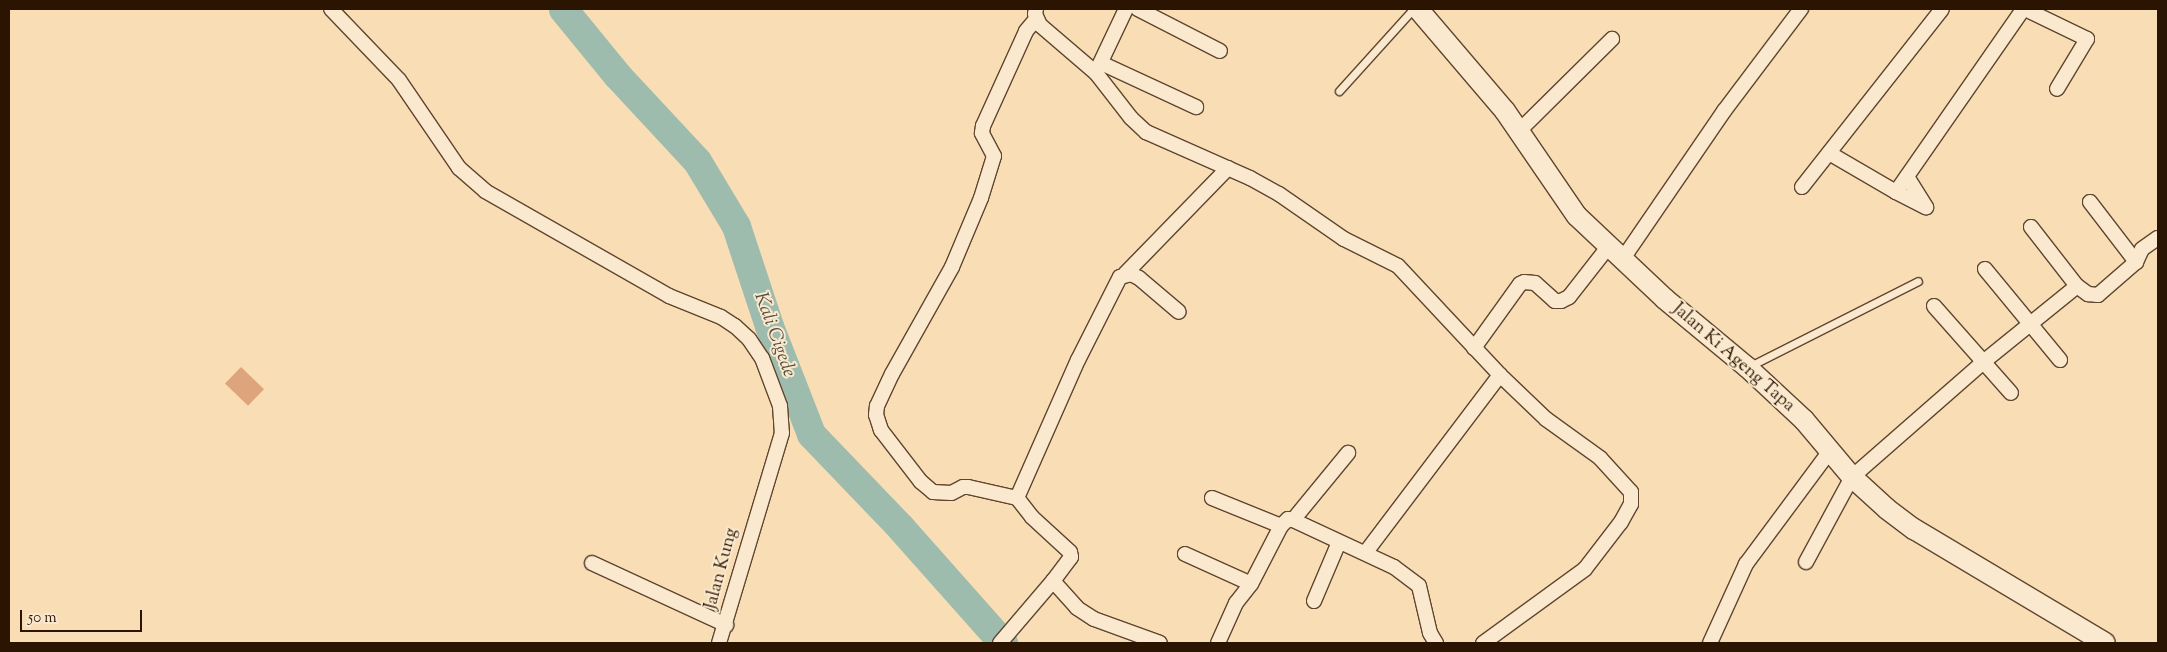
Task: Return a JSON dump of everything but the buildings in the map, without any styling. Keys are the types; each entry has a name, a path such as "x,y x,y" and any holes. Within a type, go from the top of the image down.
{"street":[{"name":"Jalan Kung","path":"331,9 399,80 459,168 485,191 669,296 721,317 735,326 749,339 762,358 780,406 782,433 759,504 726,625 719,643"},
{"path":"1098,68 1126,9"},
{"path":"1138,9 1220,52"},
{"name":"Jalan Ki Ageng Tapa","path":"1418,9 1505,111 1577,216 1615,254 1665,299 1747,367 1804,420 1852,477 1900,521 2105,643"},
{"path":"1474,348 1520,284 1524,282 1535,284 1555,301 1561,302 1569,297 1615,254 1801,9"},
{"path":"1802,187 1942,9"},
{"path":"1896,192 2024,9 2087,40 2057,89"},
{"path":"1003,640 1071,555 1032,517 1017,498 968,487 950,493 933,492 921,482 881,430 876,415 877,406 892,374 952,267 977,206 994,156 982,133 983,126 1036,14 1098,68 1130,118 1146,132 1228,168 1279,194 1344,239 1398,266 1500,375 1546,419 1600,458 1631,492 1633,499 1621,522 1585,569 1483,643"},
{"path":"1519,131 1612,39"},
{"path":"1098,68 1196,108"},
{"path":"1829,153 1896,192 1926,206 1907,176"},
{"path":"1017,498 1078,360 1120,277 1228,168"},
{"path":"2090,202 2136,262"},
{"path":"2032,227 2077,286 2088,294 2098,295 2136,262 2142,249 2158,238"},
{"path":"1985,269 2032,323 2060,360"},
{"path":"1125,274 1139,278 1179,312"},
{"path":"1806,562 1852,477 1982,363 2077,286"},
{"path":"1934,306 1982,363 2011,393"},
{"path":"1366,552 1500,375"},
{"path":"1710,643 1746,564 1830,451"},
{"path":"1218,643 1236,603 1251,584 1287,523 1348,453"},
{"path":"1212,498 1366,552 1394,567 1419,586 1430,633 1436,643"},
{"path":"1314,601 1339,542"},
{"path":"1185,554 1251,584"},
{"path":"592,563 726,625"},
{"path":"1052,581 1077,608 1094,619 1160,643"}],"lane":[{"path":"1339,91 1413,9"},
{"path":"1747,367 1918,281"}],"waterway":[{"name":"Kali Cigede","path":"563,9 617,75 697,161 736,226 769,326 811,434 901,528 1003,643"}]}
